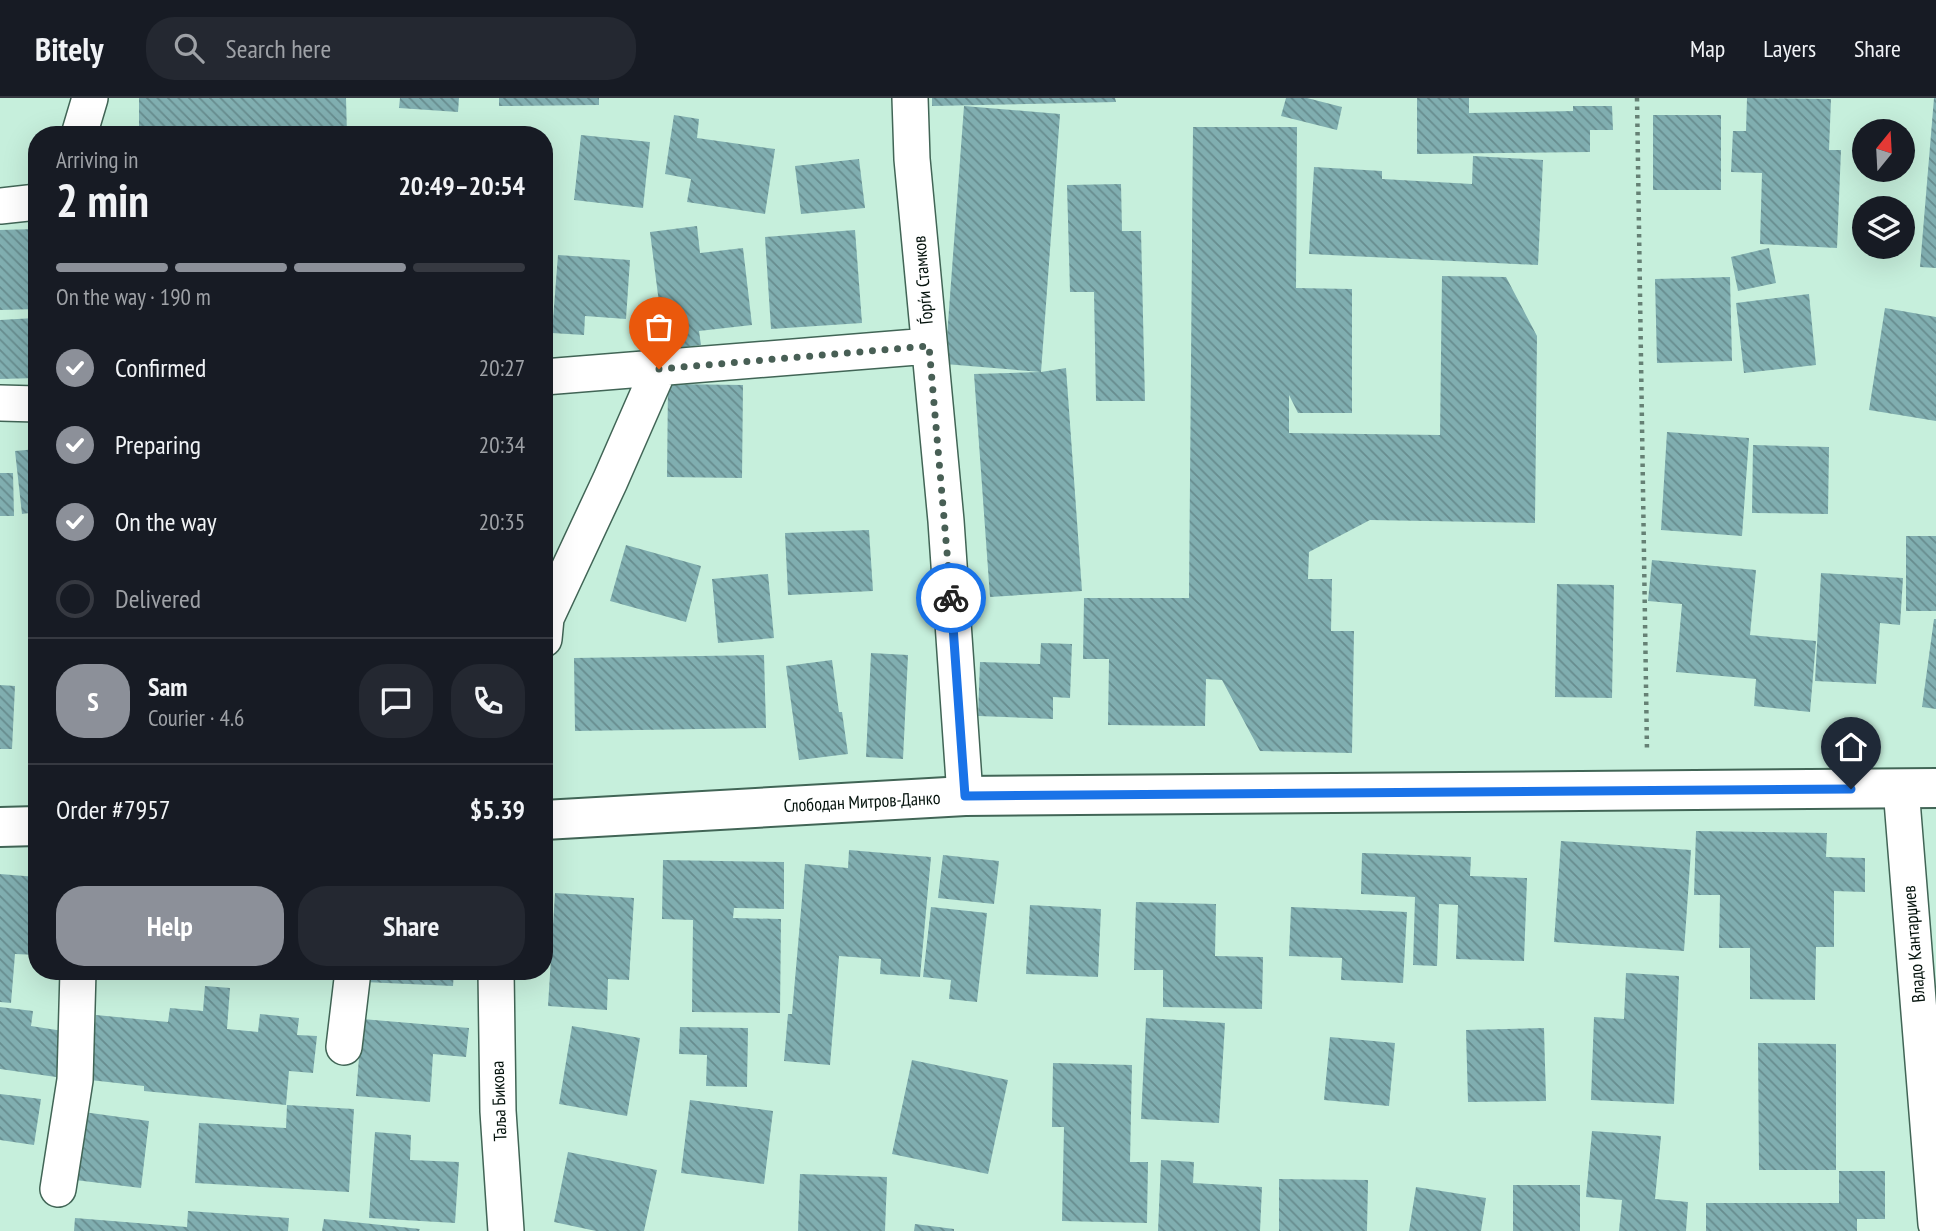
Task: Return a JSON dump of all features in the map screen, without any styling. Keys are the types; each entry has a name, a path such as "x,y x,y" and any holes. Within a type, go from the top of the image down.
{"street":[{"path":"81,126 89,98"},
{"name":"Ѓорѓи Стамков","path":"910,98 912,159 946,521 965,796"},
{"path":"0,206 28,203"},
{"path":"553,376 929,346"},
{"path":"553,603 659,369"},
{"path":"0,403 28,404"},
{"name":"Слободан Митров-Данко","path":"553,819 965,796 1919,788"},
{"name":"Владо Кантарџиев","path":"1919,788 1936,1224"},
{"path":"0,827 28,826"},
{"path":"58,1189 75,1080 78,980"},
{"path":"344,1047 352,980"},
{"name":"Таља Бикова","path":"496,980 498,1111 506,1231"}],"path":[{"path":"1637,98 1648,791"}],"building":[{"path":"139,98 346,98 347,126 139,126"},
{"path":"400,98 459,98 458,112 399,108"},
{"path":"499,98 599,98 599,105 499,106"},
{"path":"932,98 1115,98 1116,102 932,106"},
{"path":"1286,98 1307,98 1342,107 1337,130 1281,116"},
{"path":"1417,98 1469,98 1469,113 1573,111 1573,106 1612,106 1613,130 1590,130 1590,152 1417,154"},
{"path":"1747,98 1831,99 1829,150 1841,150 1837,248 1760,244 1762,173 1731,172 1733,131 1746,131"},
{"path":"1936,98 1936,268 1920,267"},
{"path":"964,106 1060,114 1041,372 945,364"},
{"path":"674,115 699,119 697,138 775,149 765,214 687,202 691,179 665,174"},
{"path":"1653,115 1721,115 1721,190 1653,190"},
{"path":"1193,127 1297,127 1296,288 1352,289 1352,413 1298,413 1289,395 1289,433 1440,435 1442,276 1506,277 1537,336 1535,523 1370,520 1309,552 1308,579 1332,579 1331,631 1354,631 1352,753 1260,751 1222,680 1206,679 1205,726 1108,725 1109,659 1083,659 1084,598 1189,598"},
{"path":"581,135 650,142 643,208 574,200"},
{"path":"1473,156 1543,160 1538,265 1309,254 1314,167 1382,171 1382,179 1472,184"},
{"path":"859,159 865,208 801,214 795,166"},
{"path":"1121,184 1122,231 1141,231 1145,401 1096,401 1094,292 1070,292 1067,185"},
{"path":"697,226 700,253 743,248 752,325 699,331 701,345 665,350 650,232"},
{"path":"28,229 28,309 0,310 0,230"},
{"path":"855,230 862,323 771,329 765,237"},
{"path":"1769,248 1776,283 1738,291 1731,257"},
{"path":"558,255 630,260 626,319 585,316 584,335 553,333"},
{"path":"1730,277 1732,361 1657,363 1655,279"},
{"path":"1809,294 1816,365 1744,373 1736,303"},
{"path":"1885,308 1936,317 1936,421 1869,410"},
{"path":"28,318 28,378 0,379 0,320"},
{"path":"1066,368 1082,591 990,597 974,374 1041,372"},
{"path":"668,384 743,385 742,478 667,477"},
{"path":"1667,432 1749,438 1742,536 1661,530"},
{"path":"1753,445 1829,447 1828,514 1752,513"},
{"path":"28,450 28,513 22,514 15,451"},
{"path":"0,473 13,473 14,516 0,516"},
{"path":"869,530 873,591 788,595 785,533"},
{"path":"1906,536 1936,536 1936,611 1906,611"},
{"path":"626,545 701,566 686,622 610,601"},
{"path":"1652,560 1756,570 1750,635 1816,641 1810,712 1754,706 1756,679 1676,672 1682,604 1648,601"},
{"path":"1821,573 1903,578 1900,625 1880,623 1876,684 1815,681"},
{"path":"768,574 774,638 718,643 712,579"},
{"path":"1557,584 1614,585 1612,698 1555,697"},
{"path":"1936,619 1936,709 1922,707"},
{"path":"1041,643 1072,644 1070,698 1053,697 1053,719 978,716 980,662 1040,664"},
{"path":"871,653 908,655 903,759 866,757"},
{"path":"764,655 766,728 575,731 574,658"},
{"path":"832,660 848,754 799,760 786,666"},
{"path":"0,685 15,686 12,749 0,749"},
{"path":"1696,831 1827,833 1826,857 1865,858 1865,892 1834,891 1834,947 1816,947 1815,1000 1750,999 1750,948 1719,948 1720,895 1694,895"},
{"path":"1561,841 1691,850 1684,951 1554,942"},
{"path":"849,850 931,857 920,977 880,974 881,959 839,956 830,1065 784,1061 788,1014 792,1014 805,864 848,868"},
{"path":"1362,853 1471,857 1470,876 1527,878 1524,961 1456,959 1458,905 1439,904 1437,966 1413,965 1415,897 1361,894"},
{"path":"943,855 999,861 994,904 938,898"},
{"path":"663,860 784,862 784,909 734,908 733,918 781,919 780,1013 692,1012 693,920 662,919"},
{"path":"0,874 28,876 28,955 15,954 11,1003 0,1002"},
{"path":"555,893 634,898 629,980 608,979 607,1010 548,1006 550,980 553,980"},
{"path":"1136,902 1216,904 1215,956 1263,957 1262,1009 1163,1007 1163,970 1134,970"},
{"path":"1030,905 1101,909 1098,977 1026,974"},
{"path":"931,907 987,913 977,1002 949,999 951,980 923,977"},
{"path":"1291,907 1407,912 1403,983 1341,980 1342,958 1289,956"},
{"path":"1626,973 1679,976 1674,1104 1591,1100 1594,1017 1624,1019"},
{"path":"364,980 453,980 453,986"},
{"path":"205,986 230,988 227,1029 258,1032 260,1014 299,1018 297,1035 317,1036 313,1073 289,1071 286,1105 144,1091 144,1086 90,1080 96,1015 168,1022 170,1008 203,1011"},
{"path":"0,1007 33,1011 31,1026 63,1031 56,1077 0,1069"},
{"path":"1146,1018 1225,1023 1219,1123 1141,1119"},
{"path":"362,1019 469,1028 466,1057 433,1054 430,1102 356,1096"},
{"path":"572,1026 640,1038 627,1116 559,1104"},
{"path":"680,1027 748,1028 747,1087 706,1086 707,1055 679,1054"},
{"path":"1544,1028 1546,1101 1468,1102 1466,1030"},
{"path":"1330,1037 1395,1043 1389,1106 1324,1100"},
{"path":"1758,1043 1836,1044 1836,1170 1759,1170"},
{"path":"912,1060 1008,1080 988,1174 892,1154"},
{"path":"1053,1063 1132,1065 1130,1162 1148,1162 1147,1223 1062,1221 1064,1127 1052,1127"},
{"path":"0,1094 41,1099 34,1145 0,1140"},
{"path":"690,1100 773,1111 764,1184 681,1173"},
{"path":"287,1105 354,1109 349,1192 195,1183 199,1123 286,1128"},
{"path":"76,1111 149,1121 141,1188 67,1179"},
{"path":"1592,1131 1661,1136 1655,1199 1688,1202 1686,1231 1619,1231 1622,1200 1586,1197"},
{"path":"375,1132 411,1135 410,1160 459,1162 455,1223 369,1218"},
{"path":"568,1152 657,1170 644,1231 596,1231 554,1222"},
{"path":"1161,1160 1194,1162 1193,1183 1262,1187 1260,1231 1158,1231"},
{"path":"1839,1171 1885,1171 1885,1219 1857,1219 1857,1231 1706,1231 1706,1203 1839,1203"},
{"path":"800,1174 887,1177 885,1231 798,1231"},
{"path":"1279,1179 1368,1180 1367,1231 1279,1231"},
{"path":"1513,1185 1580,1185 1580,1231 1513,1231"},
{"path":"1416,1187 1486,1198 1481,1231 1409,1231"},
{"path":"188,1211 289,1218 288,1231 74,1231 75,1218 187,1227"},
{"path":"324,1219 420,1229 322,1231"},
{"path":"915,1224 954,1229 954,1231 914,1231"}],"way so far":[{"path":"659,369 929,346 951,598"}],"route":[{"path":"951,598 965,796 1851,789"}]}
